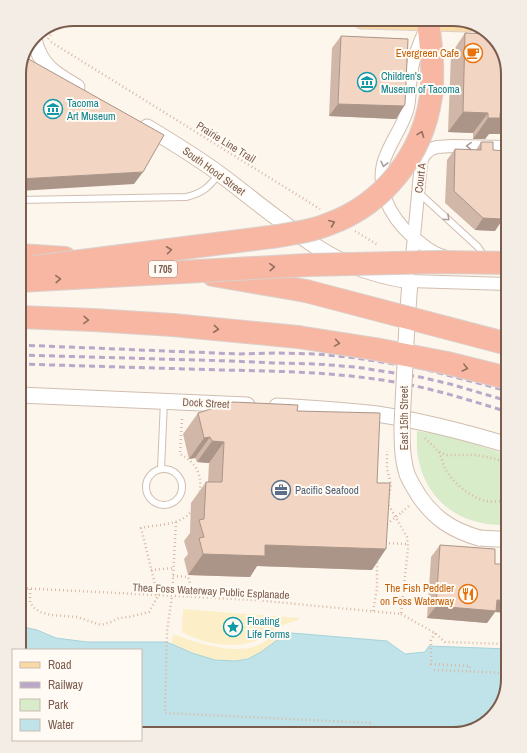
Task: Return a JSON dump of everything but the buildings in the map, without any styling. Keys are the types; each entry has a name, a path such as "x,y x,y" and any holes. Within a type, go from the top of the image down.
{"highway":[{"path":"26,268 278,236 329,225 345,218 381,193 392,182 404,167 421,136 426,120 432,84 432,52 429,26"},
{"name":"I 705","path":"26,255 126,263 226,277 306,291 501,342"},
{"path":"26,281 316,264 438,262 501,263"},
{"path":"306,291 501,328"},
{"path":"26,317 173,325 298,337 375,349 447,363 501,376"}],"street":[{"path":"426,26 412,67 407,109 404,121 391,144 383,164 383,189 387,203 394,217 405,230 414,239 438,255 454,259 472,260 501,255"},
{"path":"41,40 36,48 48,68 89,94"},
{"name":"South Hood Street","path":"135,120 194,155 299,236 334,258 367,272 410,281"},
{"name":"Court A","path":"410,281 421,163 423,157 431,150 443,146 501,148"},
{"path":"410,281 454,259"},
{"path":"454,259 480,283"},
{"path":"410,281 501,284"},
{"name":"East 15th Street","path":"410,281 402,425 402,442 407,474 412,485 427,508 447,525 479,538 501,539"},
{"name":"Dock Street","path":"26,395 340,410 378,414 420,422 501,443"}],"lane":[{"path":"26,200 186,197 203,191 210,186 219,174"},
{"path":"418,192 478,246 485,258"},
{"path":"161,469 164,401"},
{"path":"161,469 173,471 177,475 182,485 179,496 170,504 158,504 149,497 147,492 146,486 151,475 161,469"}],"path":[{"name":"Prairie Line Trail","path":"41,40 322,211"},
{"path":"349,227 383,248"},
{"path":"182,419 180,454 190,459 198,472 201,484 199,496"},
{"path":"423,436 439,452 447,455 476,455 501,461"},
{"path":"387,444 387,469 391,484 388,504 407,537 408,544 401,614"},
{"path":"439,452 446,471 454,482 465,491 475,497 487,501 501,502"},
{"path":"30,589 30,602 33,607 40,612 51,615 77,617 101,625 119,618 149,612 158,596 141,528 176,522 186,517 194,506"},
{"path":"386,530 387,523 409,506"},
{"path":"176,522 172,596 168,631 165,713 372,723"},
{"path":"385,536 385,543"},
{"path":"381,543 408,544"},
{"path":"373,611 376,589 377,558"},
{"path":"151,570 174,568"},
{"path":"173,576 188,577 193,591 227,593 226,599"},
{"name":"Thea Foss Waterway Public Esplanade","path":"26,589 255,600 401,614 435,634 445,642 501,644"},
{"path":"435,634 431,640 431,664 470,666 469,671"},
{"path":"434,670 501,673"}],"green space":[{"path":"417,431 450,436 501,453 501,525 477,522 464,517 451,510 440,501 431,490 424,477 417,454"}],"sand":[{"path":"183,609 299,618 296,621 277,628 260,639 239,645 229,645 200,640 182,632"},
{"path":"281,632 291,633 278,639 260,653 249,658 237,660 226,661 204,657 171,644 173,635 220,648 241,649 258,645"}],"water":[{"path":"26,628 37,630 56,638 87,642 167,642 192,653 215,660 235,661 248,659 261,652 284,635 291,633 387,641 405,654 425,652 429,646 501,649 501,686 495,703 487,713 477,721 460,727 142,727 142,649 26,649"}],"railway":[{"path":"26,345 239,354 317,354 356,358 420,368 501,389"},
{"path":"26,355 317,364 356,367 420,377 501,399"},
{"path":"26,364 282,371 342,375 382,380 430,389 501,410"}],"place":[{"name":"Evergreen Cafe","path":"473,53"},
{"name":"Children's Museum of Tacoma","path":"367,82"},
{"name":"Tacoma Art Museum","path":"53,109"},
{"name":"Pacific Seafood","path":"281,490"},
{"name":"The Fish Peddler on Foss Waterway","path":"468,594"},
{"name":"Floating Life Forms","path":"233,627"}]}
